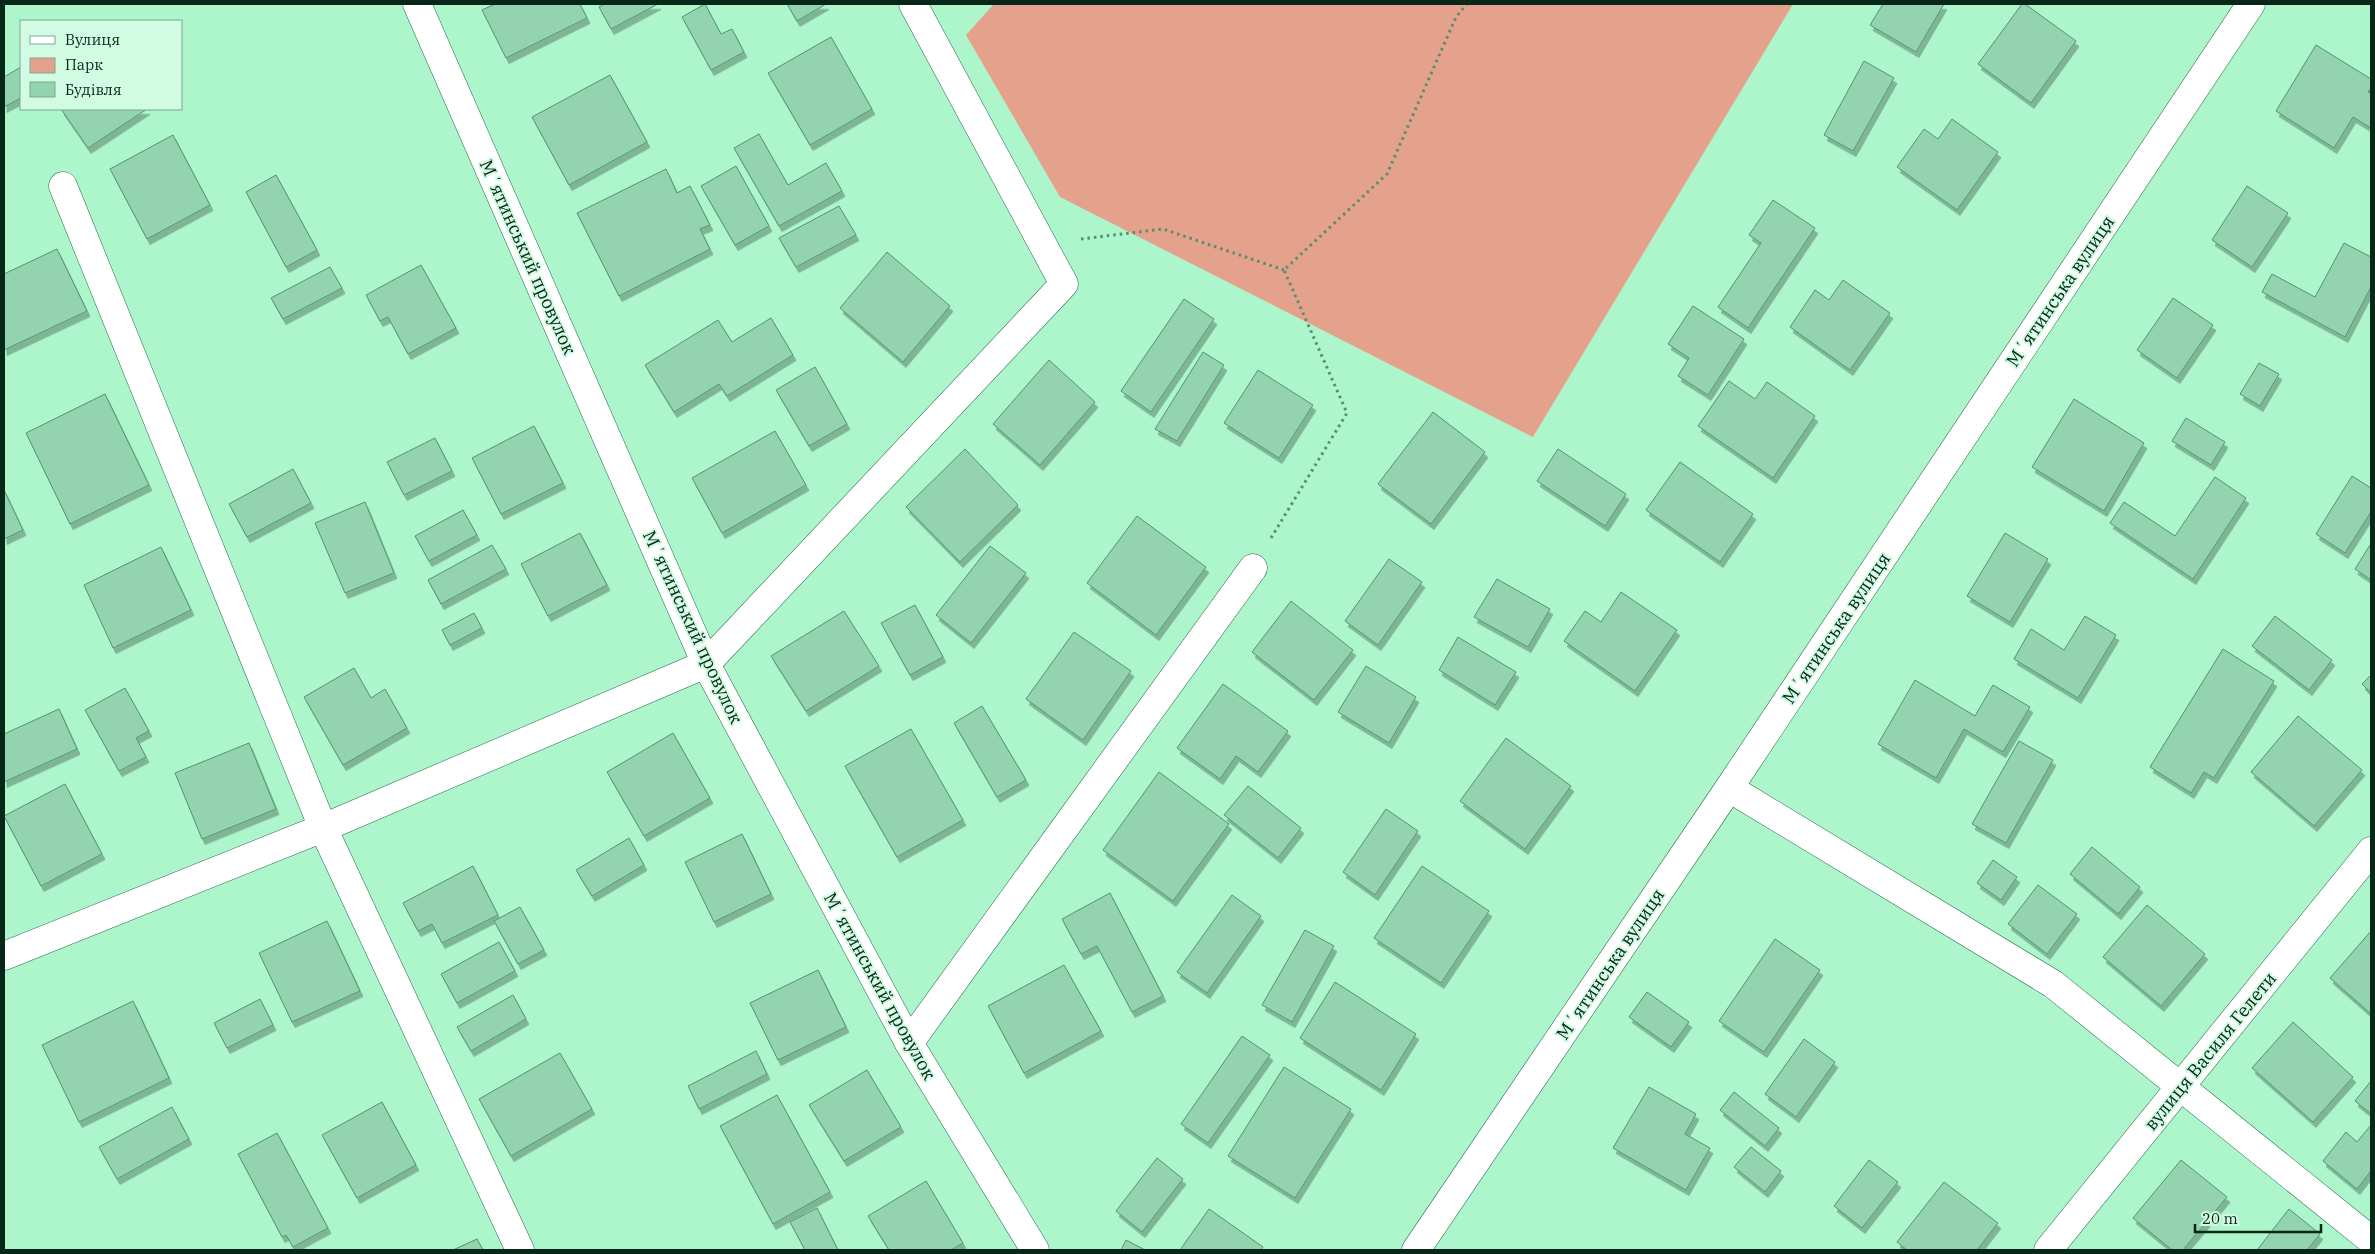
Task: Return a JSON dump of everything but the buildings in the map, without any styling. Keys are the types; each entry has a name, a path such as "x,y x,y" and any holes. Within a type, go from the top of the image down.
{"street":[{"name":"Мʼятинський провулок","path":"417,4 706,664 909,1043 1035,1250"},
{"path":"4,956 323,828 706,664 1064,284 913,4"},
{"name":"Мʼятинська вулиця","path":"1416,1250 1729,788 2252,4"},
{"path":"63,186 323,828 520,1250"},
{"path":"909,1043 1253,568"},
{"path":"1729,788 2053,984 2371,1240"},
{"name":"вулиця Василя Гелети","path":"2048,1250 2371,851"}],"path":[{"path":"1284,270 1387,174 1456,17 1467,4"},
{"path":"1042,244 1163,230 1284,270 1346,413 1253,568"}],"green space":[{"path":"994,4 1793,4 1533,437 1060,197 966,35"}]}
